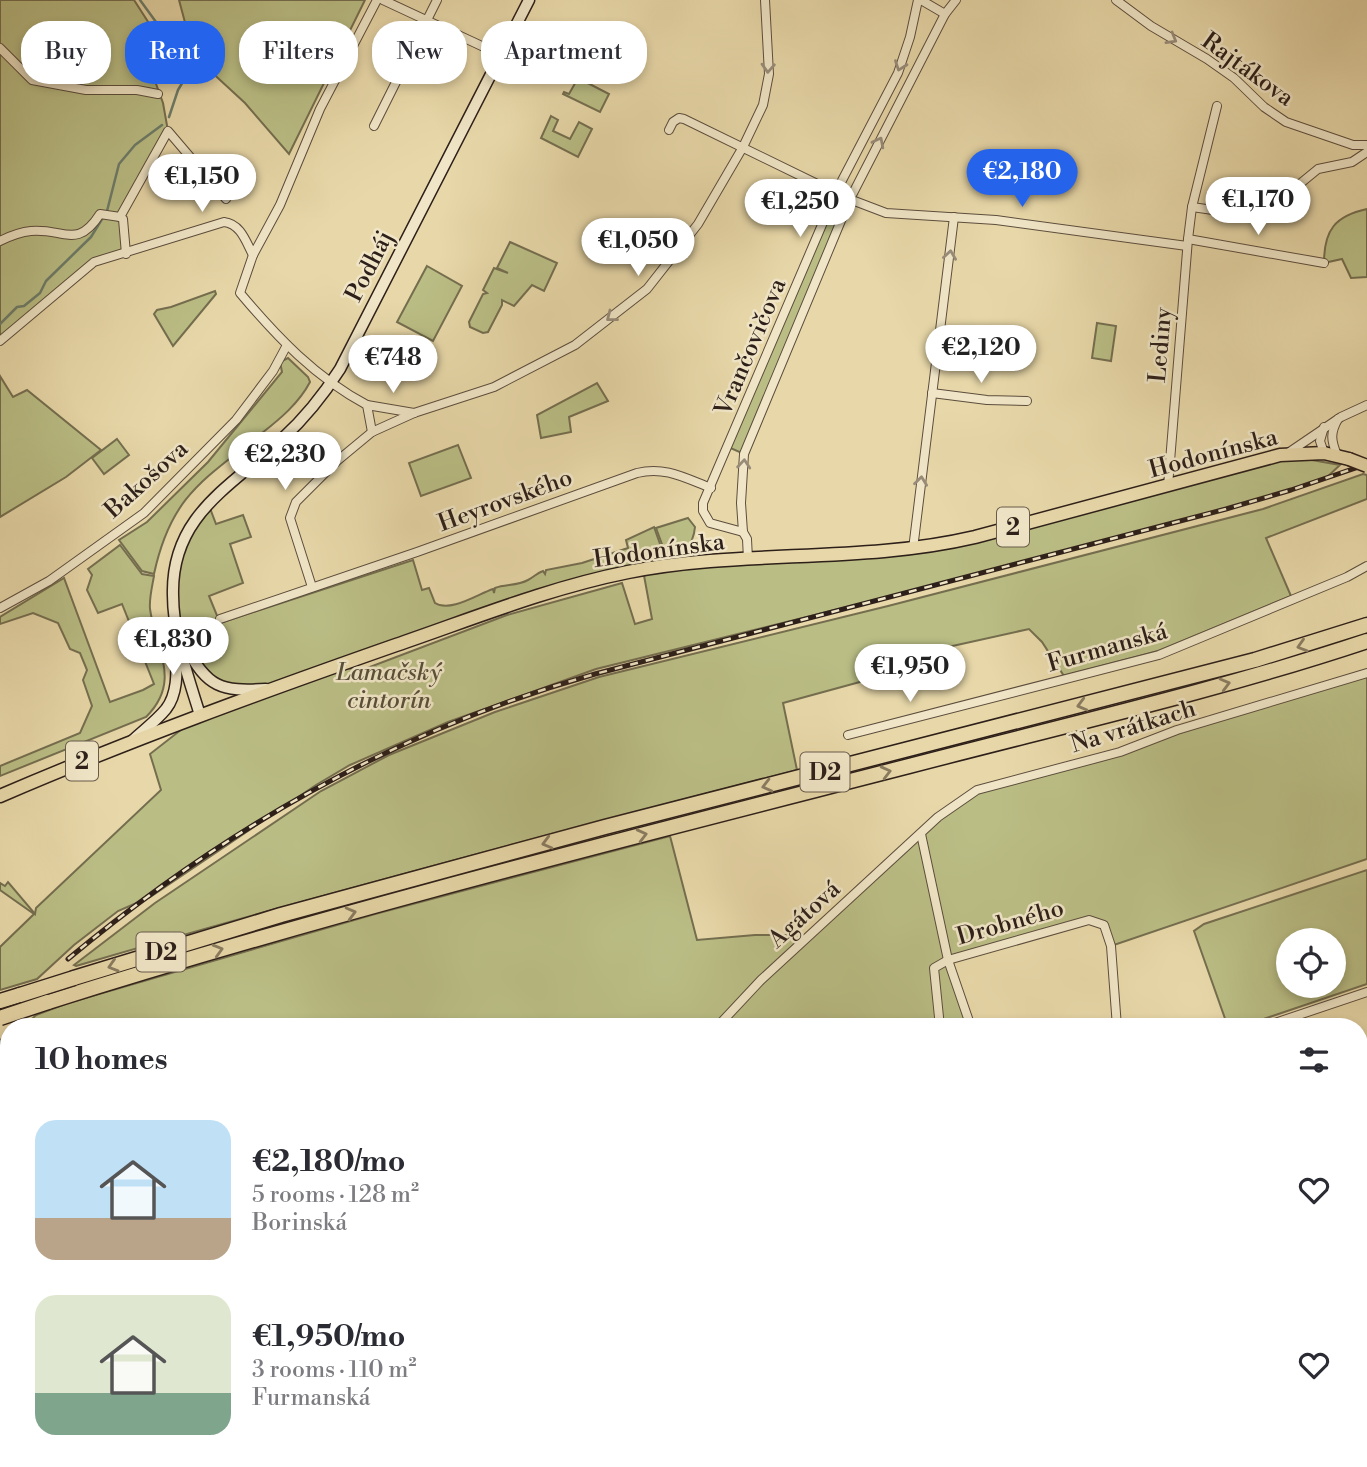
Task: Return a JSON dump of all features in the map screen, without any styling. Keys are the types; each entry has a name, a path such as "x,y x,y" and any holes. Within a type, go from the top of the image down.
{"highway":[{"name":"D2","path":"0,1001 281,915 605,827 1242,663 1367,625"},
{"name":"D2","path":"0,1018 285,930 1196,692 1367,641"}],"main road":[{"name":"Hodonínska","path":"0,796 200,715 526,600 585,582 678,563 914,549 975,537 1288,453 1337,456"},
{"name":"2","path":"1337,456 1367,466"}],"street":[{"path":"377,0 320,109 280,205 253,255 240,293 287,345 331,384 368,405 414,413"},
{"path":"383,0 481,45"},
{"path":"374,126 437,0"},
{"name":"Podháj","path":"518,21 529,0"},
{"path":"312,587 290,518 296,502 337,461 372,432 414,413 494,387 575,345 647,289 698,224 743,147 762,105 769,74 765,0"},
{"path":"919,0 945,14"},
{"name":"Vrančovičova","path":"743,532 710,523 705,517 703,503 836,192 898,73 919,0"},
{"name":"Vrančovičova","path":"748,558 741,503 744,454 850,199 945,14 956,0"},
{"name":"Rajtákova","path":"1116,0 1151,26 1234,78 1264,107 1286,122 1353,145 1367,145"},
{"path":"0,48 32,80 86,90 137,90 158,94"},
{"name":"Podháj","path":"200,715 176,629 173,598 174,574 189,527 219,492 283,438 331,384 486,84"},
{"name":"Lediny","path":"1168,486 1187,243 1192,206 1217,106"},
{"path":"669,130 673,122 679,118 684,119 850,199 886,213 996,220 1324,263"},
{"path":"115,216 168,131 226,199"},
{"path":"1192,206 1248,215 1274,205 1318,169 1352,162 1367,152"},
{"path":"0,241 19,232 34,230 77,235 90,228 100,214 123,219 126,254"},
{"path":"914,549 954,217"},
{"path":"0,341 94,262 229,222 239,230 253,255"},
{"name":"Bakošova","path":"0,608 63,571 144,513 236,420 273,371 287,345"},
{"path":"932,393 987,400 1027,401"},
{"path":"368,405 372,432"},
{"path":"1288,453 1324,427 1367,405"},
{"path":"1337,456 1331,441 1332,430 1338,419"},
{"path":"1324,427 1320,441 1337,456"},
{"name":"Heyrovského","path":"220,619 643,471 674,472 711,488"},
{"name":"Furmanská","path":"848,735 1159,655 1347,577 1367,566"},
{"path":"176,629 199,671 211,682 236,689 274,688"},
{"path":"132,741 170,703 175,686 176,629"},
{"name":"Na vrátkach","path":"921,834 938,817 977,790 1120,752 1177,730 1367,673"},
{"path":"921,834 948,960 968,1018"},
{"name":"Agátová","path":"726,1018 761,980 921,834"},
{"name":"Drobného","path":"948,960 1083,921 1089,920 1104,925 1111,946 1115,1018"},
{"path":"939,1018 934,968 948,960"},
{"path":"1290,1018 1367,992"}],"green space":[{"path":"0,0 134,0 148,21 125,21 125,84 156,84 168,131 120,216 126,254 94,263 0,341"},
{"path":"179,0 365,0 355,21 239,21 239,84 324,84 289,154 245,103 224,84 225,21 185,21"},
{"path":"575,84 590,84 609,94 600,112 563,94 569,94"},
{"path":"551,116 558,120 553,131 570,139 579,122 592,129 578,157 541,138"},
{"path":"836,192 850,199 744,454 728,447"},
{"path":"1367,209 1367,277 1351,278 1342,259 1324,263 1326,242 1339,220"},
{"path":"510,242 557,263 544,291 532,285 514,306 502,300 488,332 483,333 470,327 469,322 483,294 487,293 483,290 494,268 508,273 497,268"},
{"path":"427,266 462,286 433,341 397,322"},
{"path":"215,291 216,294 173,346 154,314 157,310"},
{"path":"1097,323 1116,326 1111,361 1092,358"},
{"path":"288,358 308,377 310,382 306,390 282,416 193,491 170,525 154,574 142,571 119,540 147,522 208,462 282,372 280,362"},
{"path":"0,376 13,397 27,390 101,450 66,477 0,517"},
{"path":"597,383 608,401 569,417 571,432 541,438 537,415"},
{"path":"117,439 129,455 104,474 92,458"},
{"path":"458,445 471,478 421,496 409,463"},
{"name":"Lamačský cintorín","path":"1299,452 1312,460 1340,465 1326,478 1260,500 596,669 448,722 350,765 316,785 150,897 118,911 74,945 37,979 0,990 0,947 34,914 0,890 0,883 5,886 8,882 35,914 36,908 161,790 150,754 200,715 252,690 207,679 176,629 176,562 208,503 216,524 243,515 251,537 230,544 243,583 209,596 220,623 413,560 422,590 429,588 435,603 448,606 493,589 494,593 495,588 524,582 543,571 545,574 546,570 582,563 628,548 626,540 654,527 665,558 664,565 896,551","holes":["643,570 652,619 635,624 622,583 507,615 362,670 336,667 605,577"]},
{"path":"1363,474 1367,475 1367,499 1266,538 1291,596 1158,651 1064,676 1042,642 1029,629 939,649 900,671 783,703 797,770 436,865 74,965 155,903 321,791 389,755 495,712 599,677 1263,509"},
{"path":"688,518 695,527 690,544 683,550 666,555 656,528"},
{"path":"120,545 142,574 154,576 150,609 165,678 157,704 146,717 0,776 0,766 80,733 92,706 83,680 87,670 80,653 70,649 58,623 33,613 0,624 0,617 64,578 110,702 154,684 122,604 98,613 87,590 92,575 88,569"},
{"path":"1367,673 1367,859 1111,946 1104,925 1089,920 949,960 968,1018 33,1018 68,1003 375,914 670,836 697,940 755,935 811,935 921,834 977,790 1120,752"},
{"path":"1367,870 1367,984 1346,991 1346,928 1276,928 1276,998 1326,998 1267,1018 1225,1018 1194,931 1204,924"}],"waterway":[{"path":"140,0 156,22 163,38 192,60 193,65 178,90 169,117"},
{"path":"0,324 17,307 24,306 40,293 46,281 91,237 107,211 119,164 135,145 162,125"}],"railway":[{"path":"68,959 189,867 252,826 316,788 452,723 595,674 1226,509 1367,464"}]}
